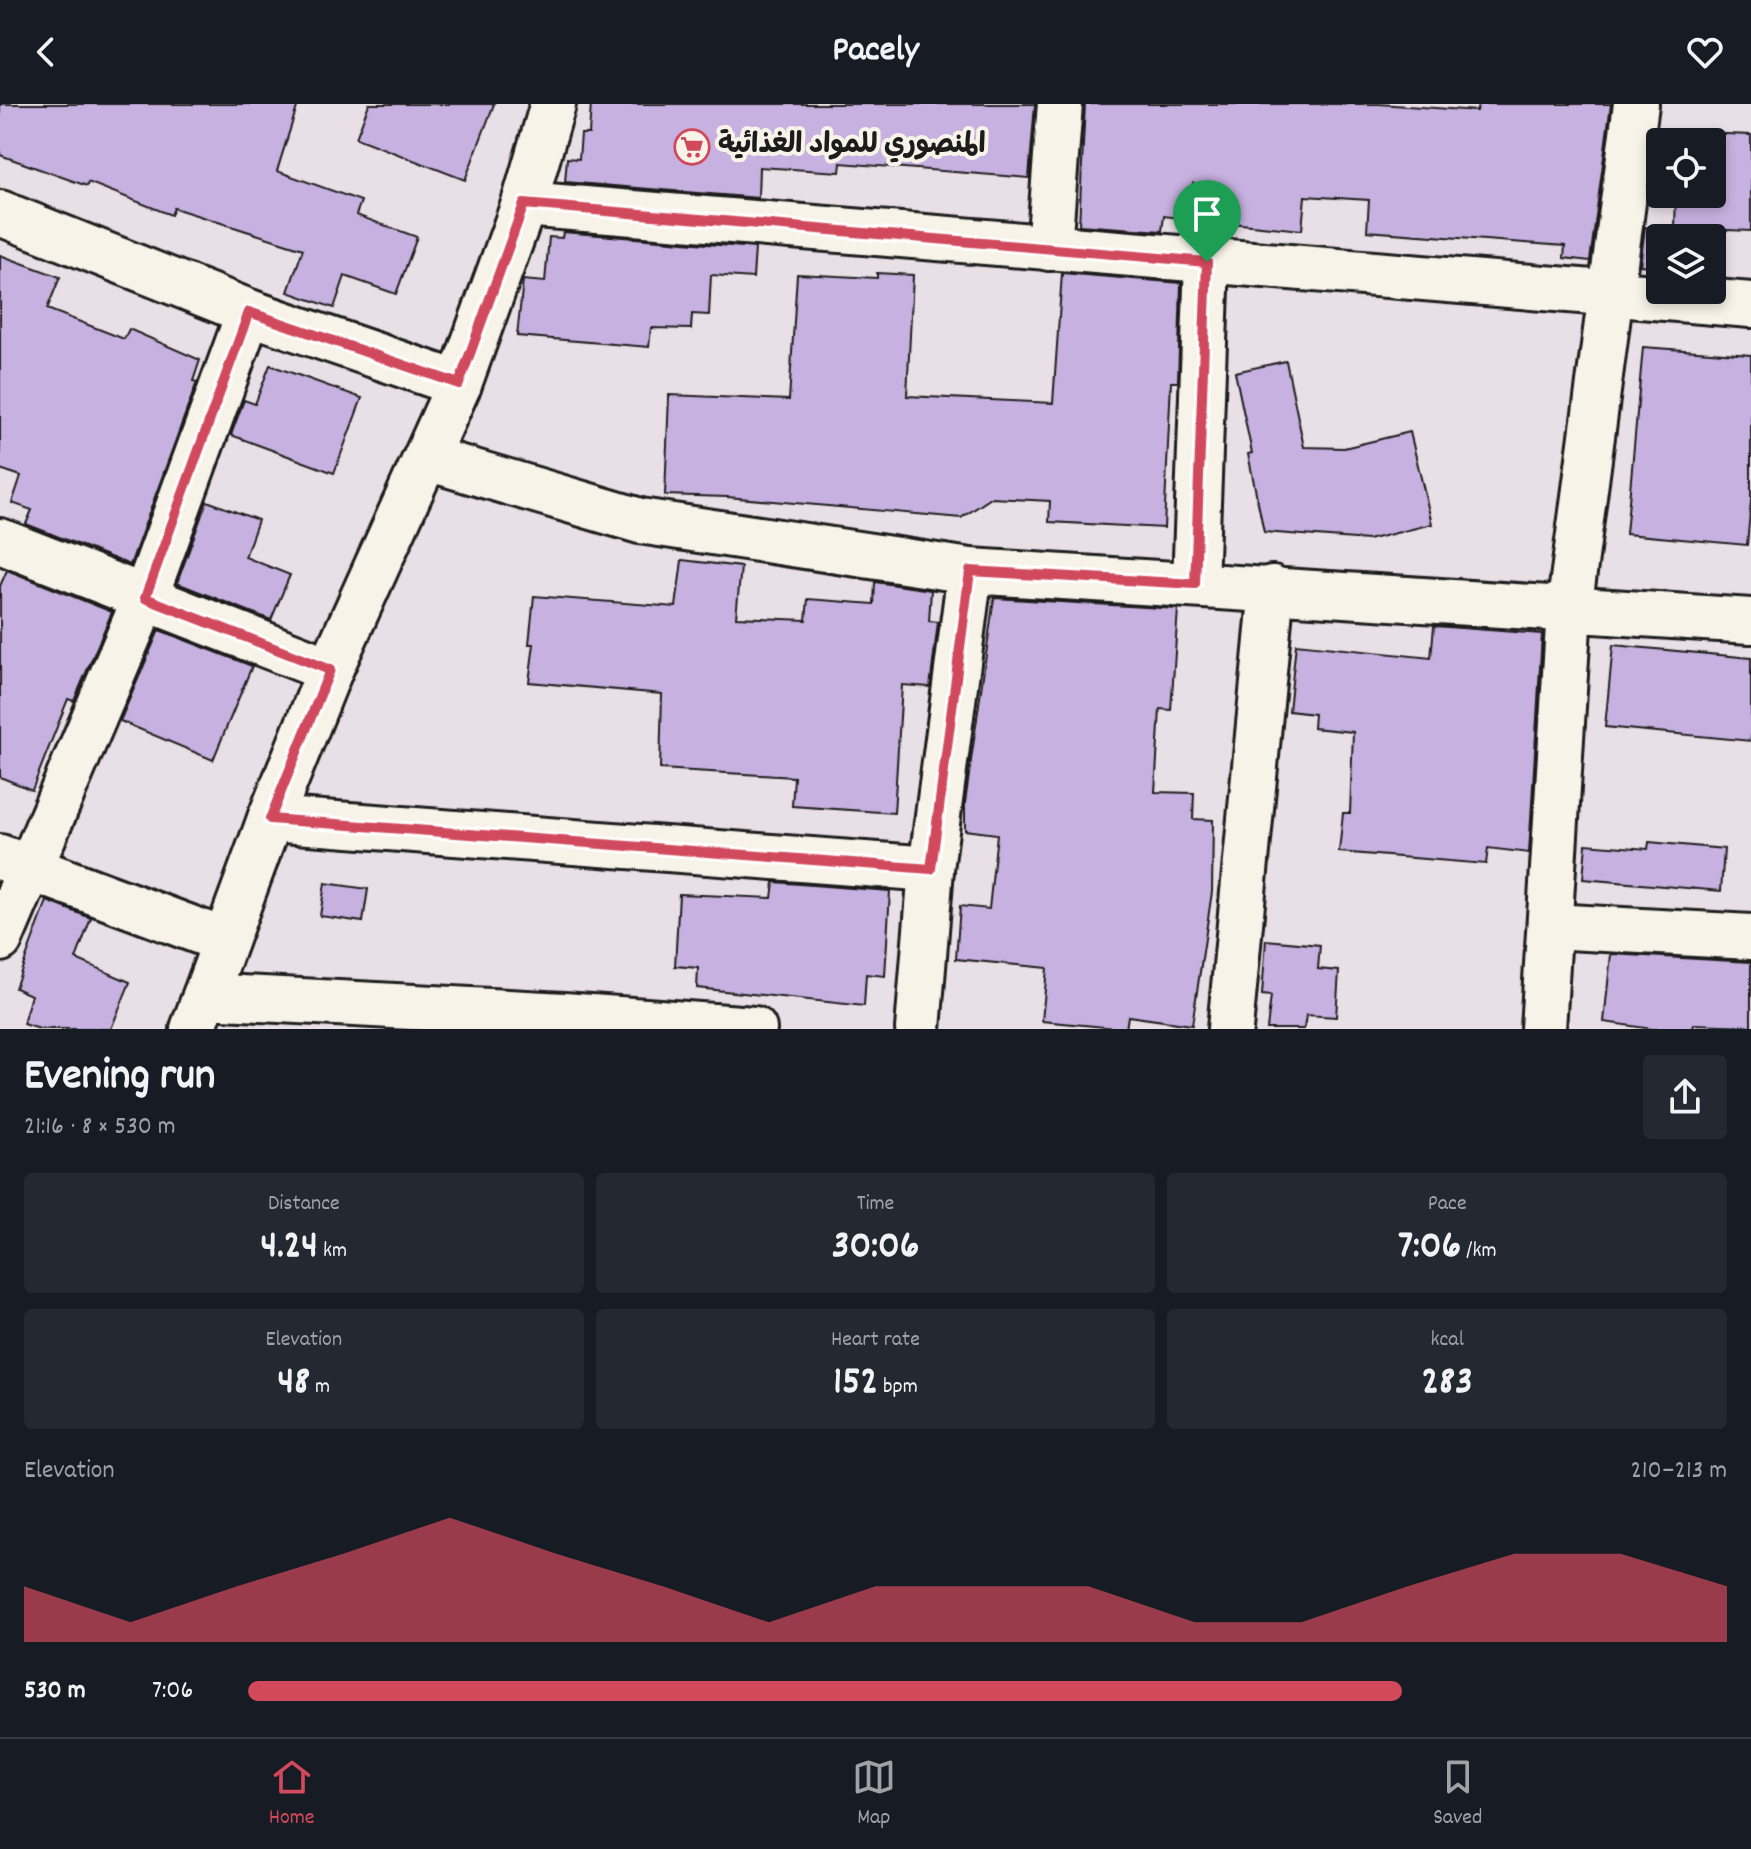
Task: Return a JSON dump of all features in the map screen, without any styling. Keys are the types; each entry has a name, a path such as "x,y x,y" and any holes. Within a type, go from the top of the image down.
{"street":[{"path":"553,104 524,204 459,384 330,670 270,819 199,1012 754,1029"},
{"path":"1049,248 1060,104"},
{"path":"1543,1029 1569,610 1636,104"},
{"path":"524,204 1751,305"},
{"path":"0,213 249,312 459,384"},
{"path":"1195,584 1207,262"},
{"path":"0,939 14,863 145,598 249,312"},
{"path":"427,458 640,521 970,571 1751,621"},
{"path":"0,541 330,670"},
{"path":"918,1029 931,869 970,571"},
{"path":"1230,1029 1272,588"},
{"path":"270,819 931,869"},
{"path":"14,863 225,941"},
{"path":"1550,926 1751,937"}],"building":[{"path":"0,104 298,104 277,171 361,201 356,215 417,237 396,294 345,276 334,308 288,292 303,249 174,208 171,215 88,182 87,186 0,155"},
{"path":"369,104 494,104 465,180 356,138"},
{"path":"591,104 1035,104 1029,178 841,163 840,172 759,167 758,198 565,182 567,158 579,159 581,134 589,134"},
{"path":"1085,104 1379,104 1477,111 1478,104 1611,104 1590,261 1564,258 1565,246 1367,231 1369,200 1305,196 1302,230 1201,220 1193,182 1189,219 1164,216 1162,231 1079,225"},
{"path":"1726,134 1751,135 1751,231 1726,230 1726,224 1675,224 1676,208 1726,208"},
{"path":"1645,227 1646,266 1640,265"},
{"path":"563,232 755,248 753,278 711,275 709,315 692,314 691,329 651,328 649,347 517,336 523,280 545,282 549,237 562,238"},
{"path":"0,255 60,277 47,309 124,339 129,329 200,360 193,381 197,382 130,565 26,524 32,510 12,503 21,476 0,469"},
{"path":"877,273 913,275 907,396 1053,403 1062,273 1181,283 1178,382 1171,382 1164,528 1049,522 1050,501 991,498 961,518 727,497 665,495 669,395 789,400 797,274 877,278"},
{"path":"1643,347 1751,355 1751,501 1747,545 1626,534"},
{"path":"1286,361 1304,447 1344,448 1410,432 1432,524 1368,540 1264,532 1235,372"},
{"path":"270,365 362,398 334,473 231,435 244,400 255,404"},
{"path":"207,501 258,520 245,557 290,575 271,620 177,583"},
{"path":"682,560 741,567 736,617 806,620 808,599 874,604 875,582 931,590 929,621 938,622 930,687 902,685 894,813 792,806 794,777 660,769 662,694 529,682 534,644 529,644 534,596 676,607"},
{"path":"7,570 112,612 74,701 68,699 32,790 0,777 0,586"},
{"path":"994,598 1178,609 1171,710 1160,709 1155,792 1194,793 1193,819 1213,820 1212,892 1192,1025 1128,1016 1126,1029 1042,1021 1047,968 956,959 960,906 989,909 997,834 965,830 965,803"},
{"path":"1434,626 1542,634 1529,853 1488,848 1486,864 1339,852 1343,813 1350,813 1353,732 1313,728 1314,714 1289,711 1296,644 1431,658"},
{"path":"159,630 252,666 213,760 120,721"},
{"path":"1613,645 1751,658 1751,741 1605,727"},
{"path":"1649,842 1724,849 1721,891 1583,879 1586,844 1648,849"},
{"path":"774,882 890,891 885,976 866,974 864,1006 697,988 698,968 675,966 679,894 772,898"},
{"path":"325,883 368,889 363,922 320,916"},
{"path":"47,901 91,918 76,959 130,982 111,1029 40,1029 23,1024 31,995 15,988"},
{"path":"1266,940 1320,945 1318,969 1339,971 1336,1017 1306,1015 1304,1029 1267,1029 1271,996 1262,995"},
{"path":"1611,954 1751,962 1751,1026 1694,1024 1693,1029 1652,1029 1604,1022"}],"place":[{"name":"المنصوري للمواد الغذائية","path":"692,147"}],"route":[{"path":"524,204 1207,262 1195,584 970,571 931,869 270,819 330,670 145,598 249,312 459,384 524,204"}]}
